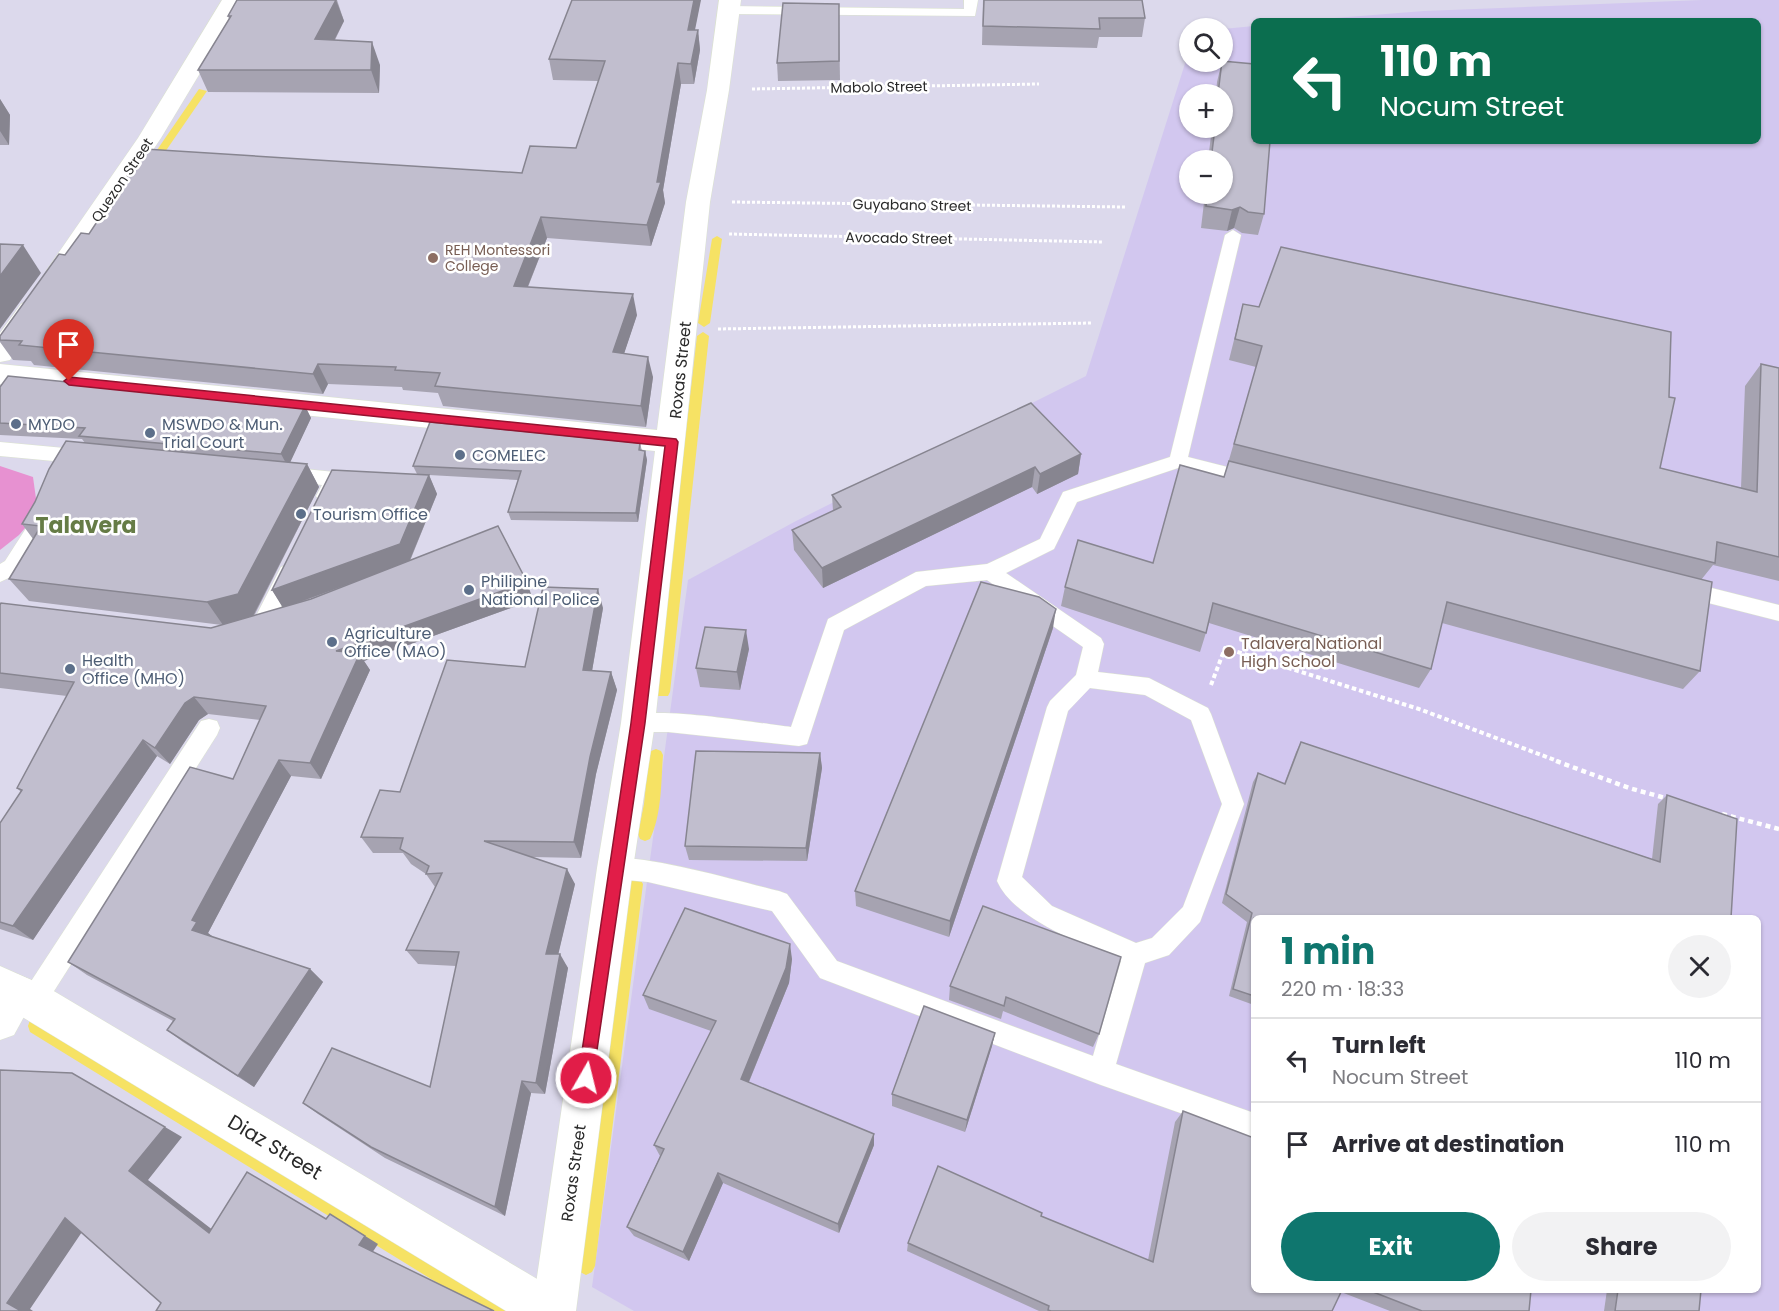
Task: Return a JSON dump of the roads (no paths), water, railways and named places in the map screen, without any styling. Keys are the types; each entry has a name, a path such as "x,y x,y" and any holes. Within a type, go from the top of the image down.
{"street":[{"name":"Quezon Street","path":"0,352 128,174 191,74 233,0"},
{"name":"Roxas Street","path":"554,1311 615,868 638,723 697,218 729,5"},
{"path":"0,374 672,442"},
{"name":"Diaz Street","path":"12,1000 548,1311"}],"lane":[{"path":"729,5 971,6"},
{"path":"1178,461 1233,235"},
{"path":"0,449 100,458"},
{"path":"30,452 53,475"},
{"path":"638,723 668,723 799,737 836,624 923,578 990,572 1047,544 1070,497 1178,461 1271,484"},
{"path":"265,472 335,479 320,510"},
{"path":"0,574 12,567 54,499"},
{"path":"262,625 299,552"},
{"path":"990,572 1094,644 1086,679 1058,707 1008,881 1044,914 1135,955 1160,947 1192,914 1233,804 1200,714 1149,687 1086,679"},
{"path":"1664,584 1779,613"},
{"path":"233,632 293,615"},
{"path":"12,1000 209,728"},
{"path":"615,868 648,871 779,902 829,970 1101,1072 1251,1125"},
{"path":"1101,1072 1135,955"}],"waterway":[{"path":"151,166 202,91"},
{"path":"704,323 717,239"},
{"path":"663,692 703,336"},
{"path":"645,834 651,804 656,755"},
{"path":"586,1266 635,884"},
{"path":"36,1026 500,1311"}],"place":[{"name":"REH Montessori College","path":"433,258"},
{"name":"MYDO","path":"16,424"},
{"name":"MSWDO & Mun. Trial Court","path":"150,433"},
{"name":"COMELEC","path":"460,455"},
{"name":"Tourism Office","path":"301,514"},
{"name":"Philipine National Police","path":"469,590"},
{"name":"Agriculture Office (MAO)","path":"332,642"},
{"name":"Talavera National High School","path":"1229,652"},
{"name":"Health Office (MHO)","path":"70,669"}],"district":[{"name":"Talavera","path":"86,525"}]}
